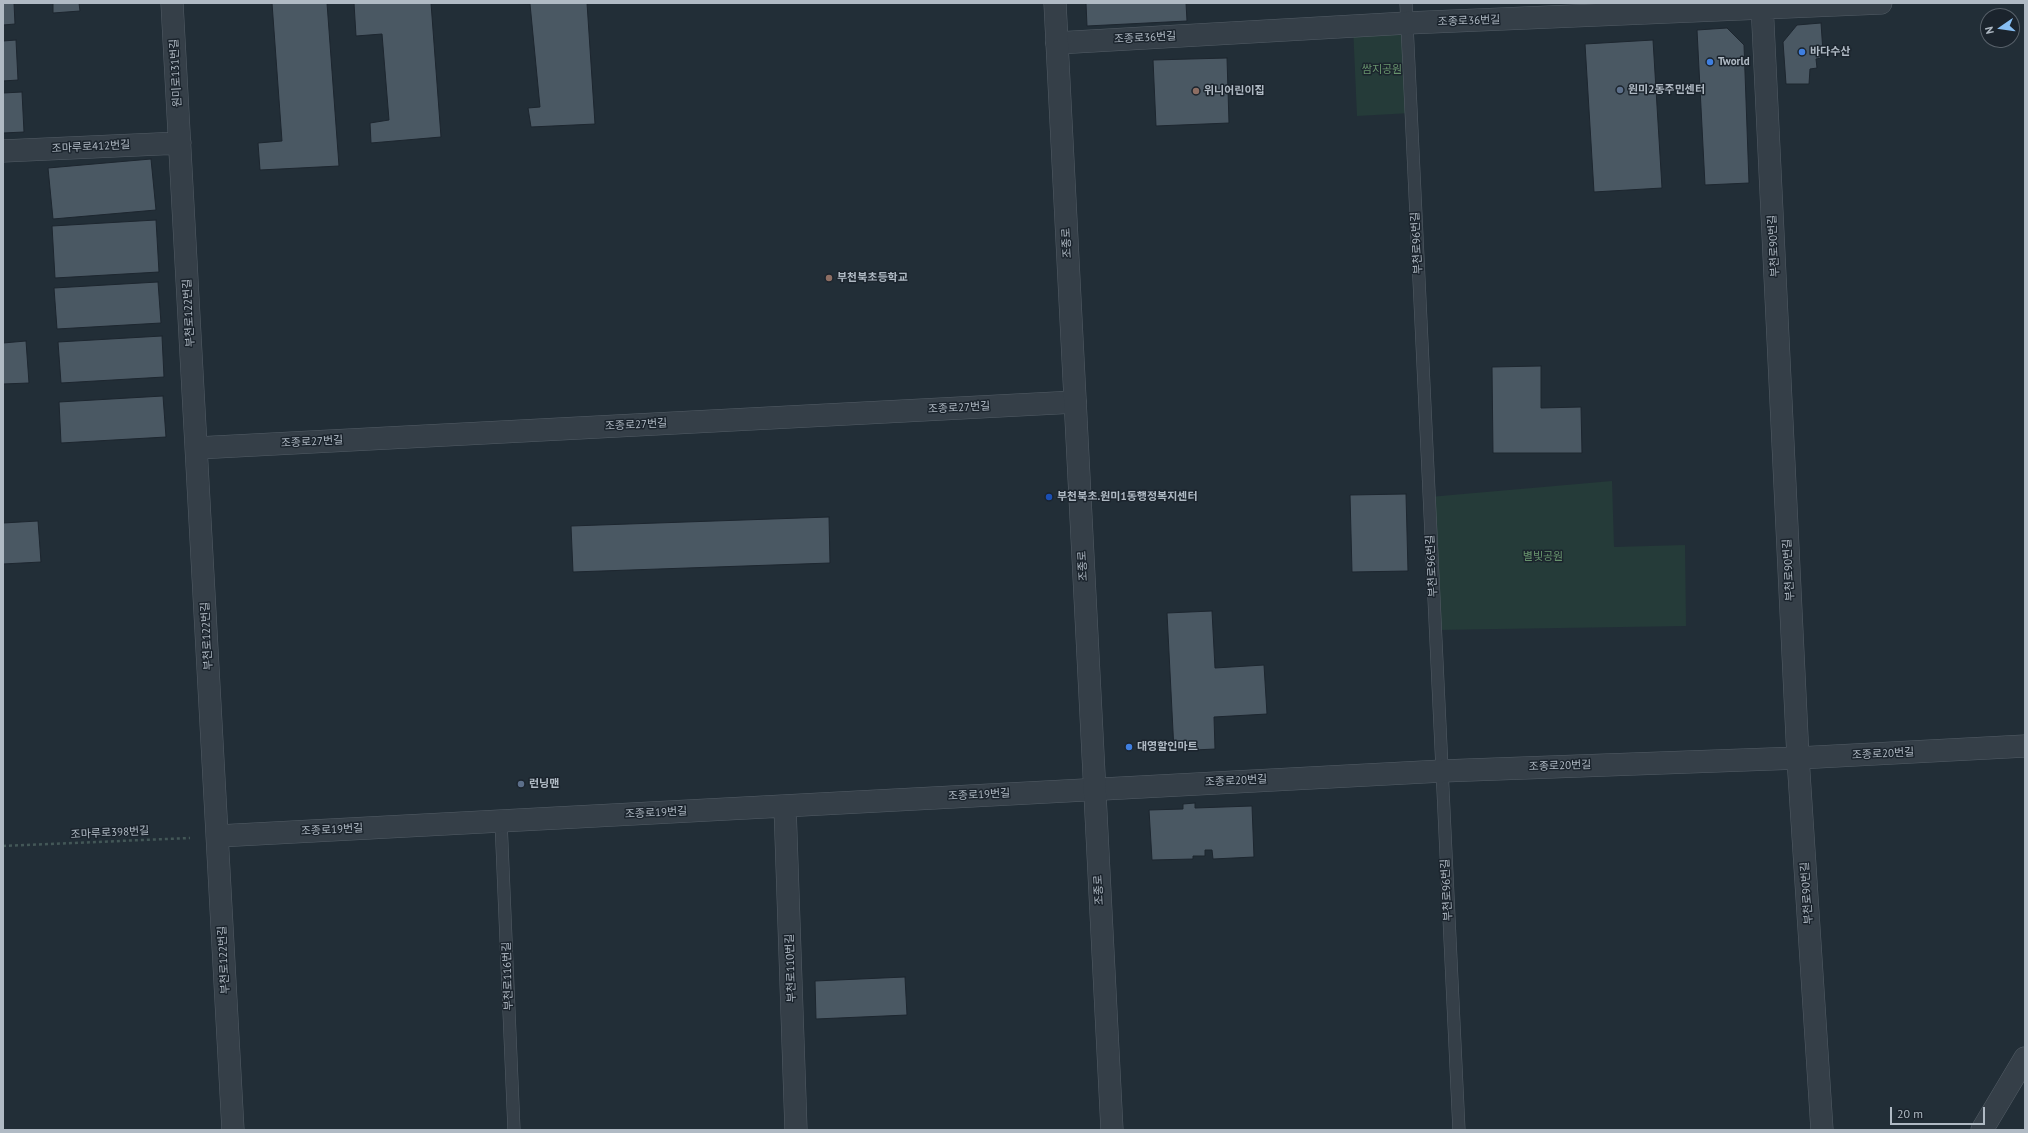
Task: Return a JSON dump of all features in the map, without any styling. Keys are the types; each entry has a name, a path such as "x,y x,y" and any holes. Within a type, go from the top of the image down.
{"street":[{"name":"원미로131번길","path":"172,3 180,143"},
{"name":"조종로","path":"1055,3 1112,1130"},
{"name":"조종로36번길","path":"1057,43 1406,13 1881,3"},
{"name":"부천로90번길","path":"1762,6 1798,758 1822,1130"},
{"name":"조마루로412번길","path":"3,151 180,143"},
{"name":"부천로122번길","path":"180,143 233,1130"},
{"name":"조종로27번길","path":"196,448 1075,402"},
{"name":"조종로20번길","path":"1094,789 1442,771 1798,758 2025,746"},
{"name":"조종로19번길","path":"218,836 1094,789"},
{"name":"부천로110번길","path":"786,806 796,1130"},
{"path":"1982,1130 2025,1058"}],"lane":[{"name":"부천로96번길","path":"1406,13 1459,1130"},
{"name":"부천로116번길","path":"501,821 514,1130"}],"path":[{"name":"조마루로398번길","path":"3,846 218,836"}],"green space":[{"name":"쌈지공원","path":"1407,23 1411,113 1357,116 1353,26"},
{"name":"별빛공원","path":"1612,481 1614,547 1685,545 1686,626 1435,630 1429,497"}],"building":[{"path":"3,3 14,3 15,24 3,25"},
{"path":"53,3 79,3 80,11 53,13"},
{"path":"272,3 327,3 339,166 260,170 258,143 282,141"},
{"path":"354,3 431,3 441,137 371,143 370,123 389,120 382,34 356,36"},
{"path":"506,3 587,3 595,124 531,127 528,108 540,107 530,4"},
{"path":"1086,3 1186,3 1187,21 1087,26"},
{"path":"1821,23 1823,52 1820,52 1821,58 1816,59 1817,68 1810,69 1809,84 1786,84 1783,42 1797,25"},
{"path":"1727,28 1744,45 1749,183 1705,185 1697,30"},
{"path":"16,40 18,80 3,81 3,41"},
{"path":"1653,40 1662,188 1594,192 1585,44"},
{"path":"1227,58 1229,123 1156,126 1153,60"},
{"path":"22,92 24,132 3,133 3,93"},
{"path":"151,159 156,210 53,219 48,168"},
{"path":"156,220 159,272 55,278 52,226"},
{"path":"158,282 161,323 57,329 54,288"},
{"path":"162,336 164,377 61,383 58,342"},
{"path":"26,341 29,383 3,384 3,343"},
{"path":"1541,366 1541,408 1581,407 1582,453 1493,453 1492,367"},
{"path":"163,396 166,437 61,443 59,402"},
{"path":"1406,494 1408,571 1352,572 1350,495"},
{"path":"829,517 830,563 573,572 571,526"},
{"path":"38,521 41,562 3,564 3,523"},
{"path":"1212,611 1215,668 1264,665 1267,714 1214,717 1215,749 1174,751 1167,613"},
{"path":"1195,803 1195,808 1252,806 1254,857 1213,859 1212,850 1205,850 1205,856 1193,856 1193,859 1152,860 1149,810 1183,809 1183,804"},
{"path":"905,977 907,1015 816,1019 815,981"}],"place":[{"name":"바다수산","path":"1802,52"},
{"name":"Tworld","path":"1710,62"},
{"name":"원미2동주민센터","path":"1620,90"},
{"name":"위니어린이집","path":"1196,91"},
{"name":"부천북초등학교","path":"829,278"},
{"name":"부천북초.원미1동행정복지센터","path":"1049,497"},
{"name":"대영할인마트","path":"1129,747"},
{"name":"런닝맨","path":"521,784"}]}
